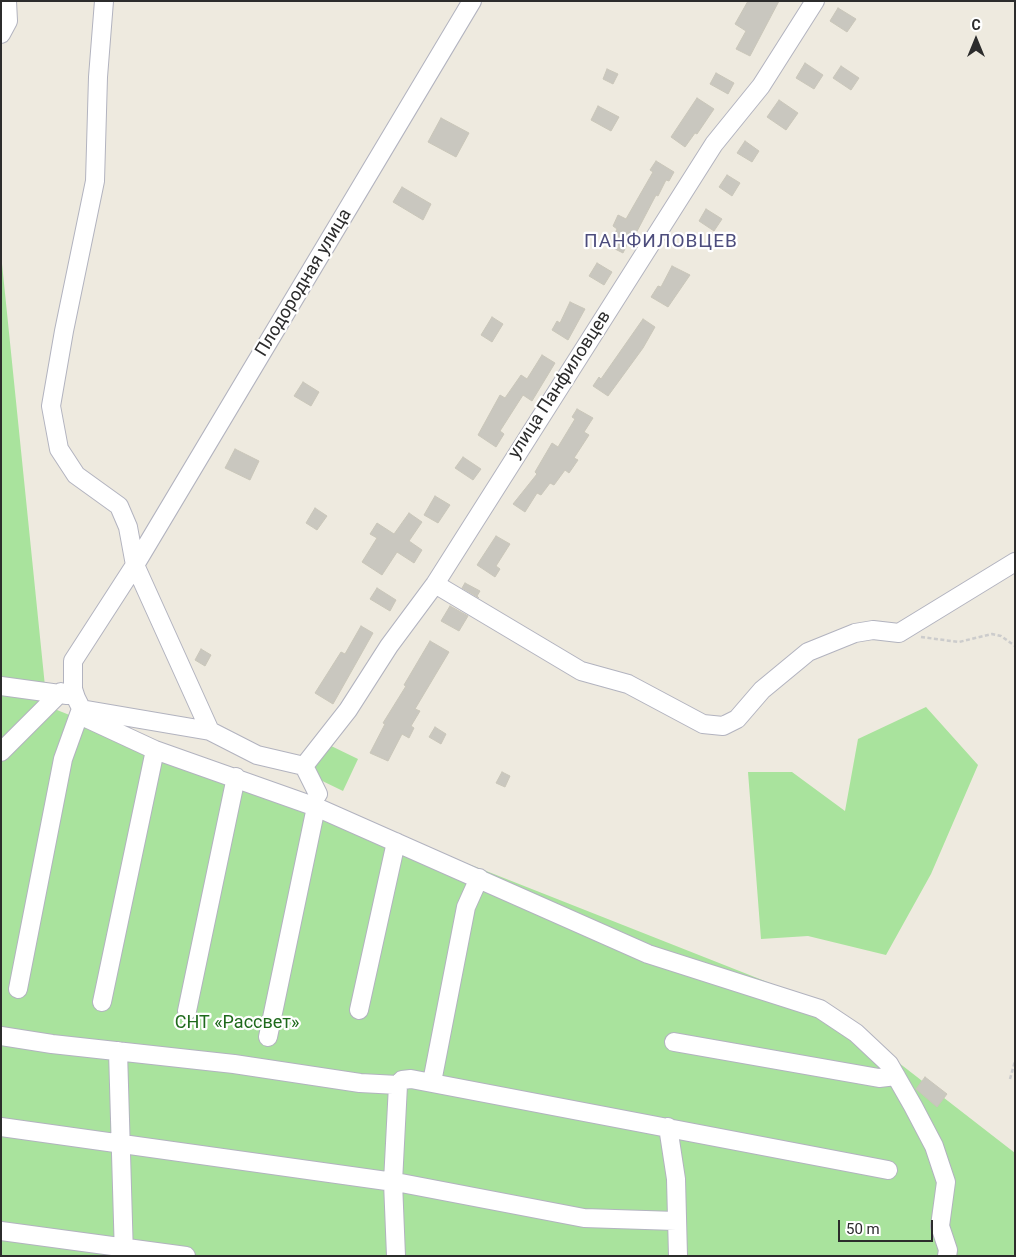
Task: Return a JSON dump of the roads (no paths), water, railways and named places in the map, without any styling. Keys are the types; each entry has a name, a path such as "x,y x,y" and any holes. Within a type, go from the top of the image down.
{"street":[{"path":"1,34 8,21 7,1"},
{"path":"104,1 98,77 95,181 64,331 51,406 59,449 76,475 119,506 128,526 135,565 210,731"},
{"name":"Плодородная улица","path":"73,700 73,661 135,565 472,1"},
{"name":"улица Панфиловцев","path":"304,766 348,710 389,646 435,584 714,144 761,86 815,1"},
{"path":"435,584 581,671 628,684 702,724 723,726 737,719 762,690 808,652 856,633 873,630 899,633 1015,562"},
{"path":"1,686 210,731 257,755 304,766 317,801 268,1037"},
{"path":"73,700 86,718 155,750 317,801 396,842 648,954 820,1010 856,1033 889,1064 934,1146 946,1182 940,1226 948,1250 947,1256"},
{"path":"1,752 73,700"},
{"path":"18,989 73,700"},
{"path":"102,1002 155,750"},
{"path":"187,1011 236,777"},
{"path":"359,1010 396,842"},
{"path":"432,1082 466,907 479,878"},
{"path":"1,1036 234,1064 360,1083 398,1085"},
{"path":"674,1042 879,1078 896,1076"},
{"path":"118,1051 124,1252"},
{"path":"396,1256 392,1182 398,1085 402,1080 411,1079 432,1082 888,1170"},
{"path":"1,1127 392,1182 584,1218 676,1221"},
{"path":"668,1127 676,1179 678,1256"},
{"path":"1,1231 124,1252 186,1256"}],"district":[{"name":"ПАНФИЛОВЦЕВ","path":"661,242"}],"park label":[{"name":"СНТ «Рассвет»","path":"237,1023"}]}
